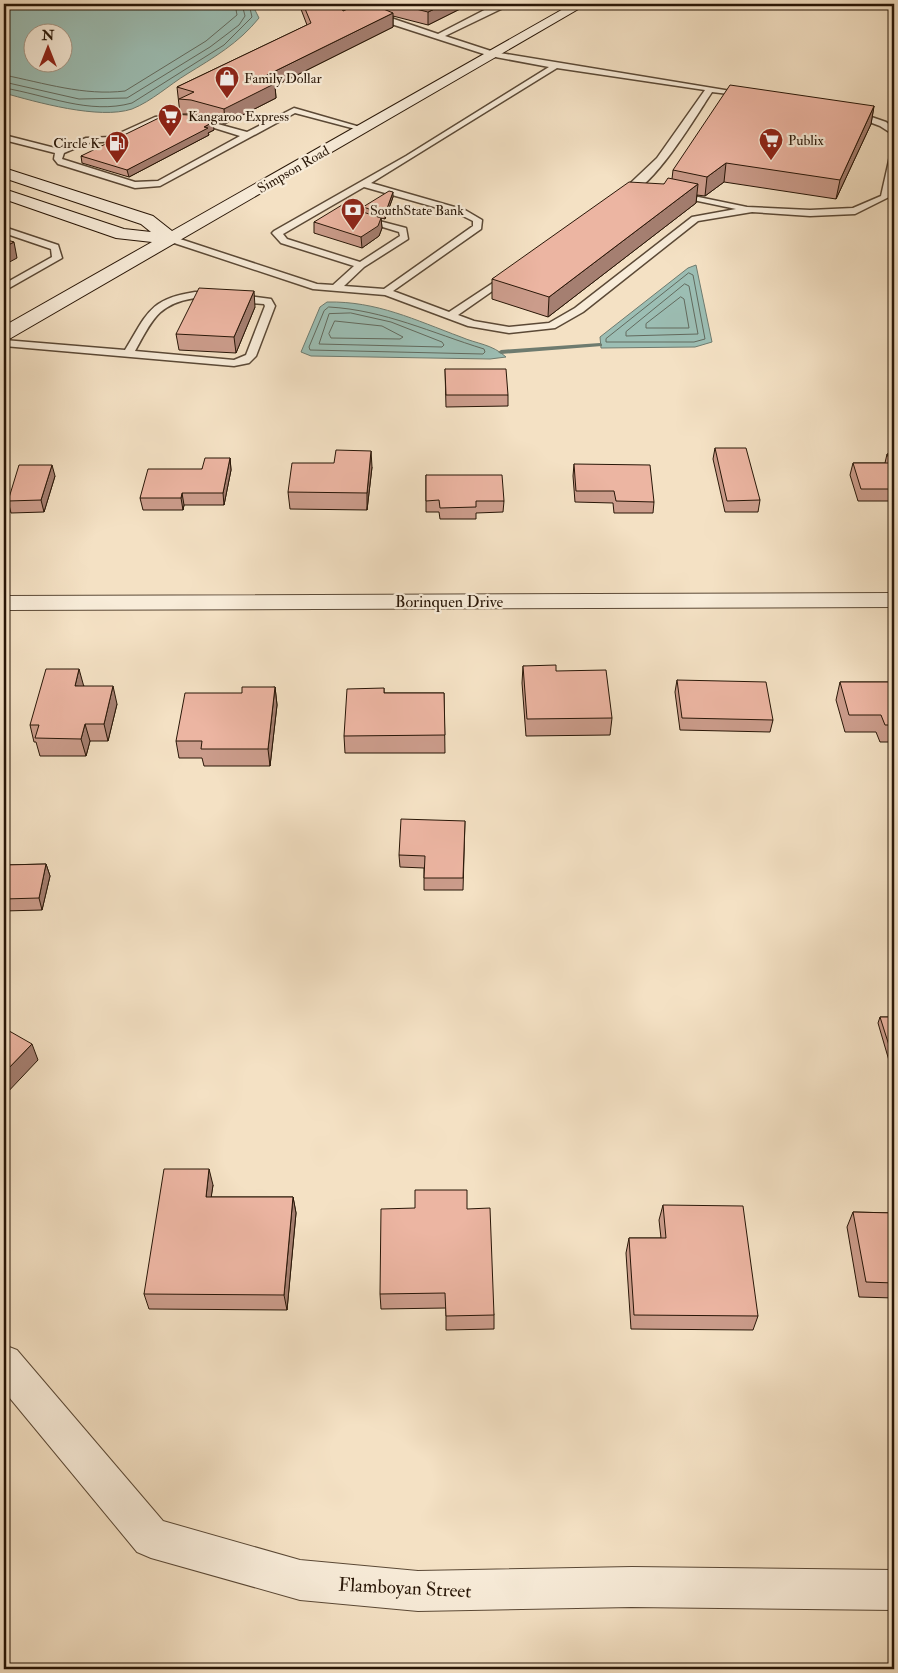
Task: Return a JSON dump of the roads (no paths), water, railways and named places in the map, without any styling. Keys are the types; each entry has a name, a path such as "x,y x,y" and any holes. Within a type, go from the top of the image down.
{"main road":[{"name":"Simpson Road","path":"4,334 582,4"},
{"path":"4,173 147,220 171,239"},
{"path":"4,194 122,234 171,239"},
{"name":"Borinquen Drive","path":"4,603 894,600"},
{"name":"Flamboyan Street","path":"4,1363 151,1538 300,1580 418,1591 632,1588 894,1590"}],"lane":[{"path":"378,4 376,9 378,15 493,54 556,66 759,96"},
{"path":"439,36 498,7 499,4"},
{"path":"361,265 284,241 277,234 363,184 556,66"},
{"path":"614,202 641,187 710,89"},
{"path":"60,152 58,159 61,162 135,185 147,186 160,183 294,110 363,129"},
{"path":"845,111 864,115 883,124 894,133"},
{"path":"4,138 60,152 86,141 113,139 158,119 182,116 246,135"},
{"path":"665,192 752,209 810,213 855,211 886,197 894,156"},
{"path":"363,184 462,212 477,220 478,227 386,292"},
{"path":"326,205 403,230 405,237 361,265 336,288"},
{"path":"171,239 316,287 386,292 472,324 509,330 551,326 579,310 695,219 752,209"},
{"path":"4,230 55,247 57,258 4,288"},
{"path":"450,316 516,270"},
{"path":"4,343 129,352 234,363 245,361 251,356 270,306 267,302 204,294 182,298 155,310 129,352"}],"water":[{"path":"4,4 252,4 259,18 243,35 225,49 132,109 118,112 103,112 50,105 4,93"},
{"path":"696,265 712,342 695,347 601,348 600,337 688,268"},
{"path":"327,302 363,305 396,313 490,347 506,357 490,359 311,356 301,352 320,307"}],"waterway":[{"path":"501,352 600,345"}],"place":[{"name":"Family Dollar","path":"227,99"},
{"name":"Kangaroo Express","path":"170,137"},
{"name":"Publix","path":"771,161"},
{"name":"Circle K","path":"117,164"},
{"name":"SouthState Bank","path":"353,231"}]}
